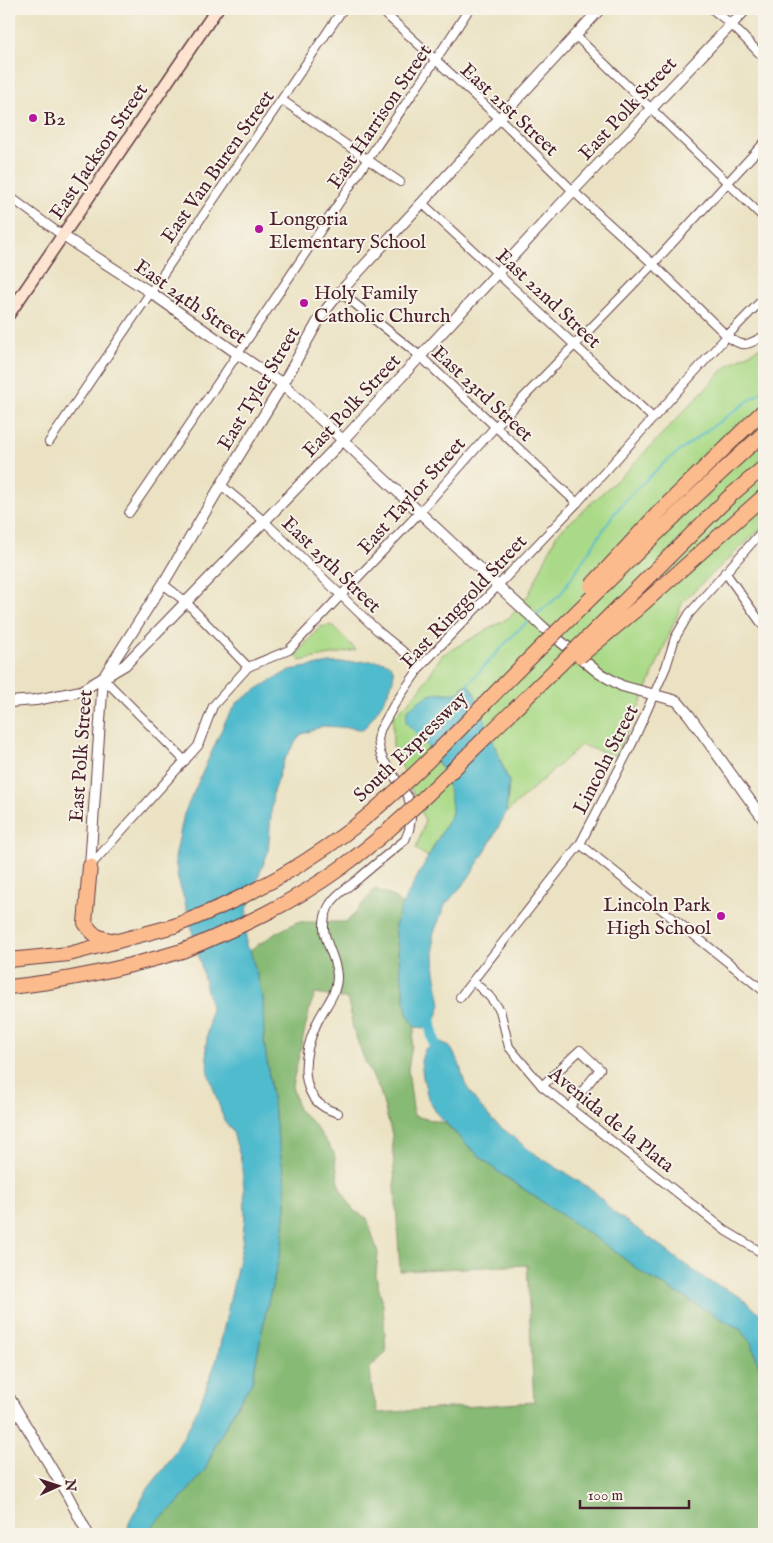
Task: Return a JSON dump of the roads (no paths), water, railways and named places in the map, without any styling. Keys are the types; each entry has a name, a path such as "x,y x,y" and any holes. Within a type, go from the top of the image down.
{"highway":[{"path":"476,712 659,512 764,410"},
{"name":"South Expressway","path":"9,960 69,954 174,926 254,891 326,847 354,827 397,790 606,584 764,433"},
{"path":"9,987 84,976 182,951 262,916 341,868 395,826 512,713 729,497 764,467"},
{"path":"512,713 637,609 764,496"},
{"path":"90,866 84,923 99,938 119,942"}],"main road":[{"name":"East Jackson Street","path":"9,314 217,9"}],"street":[{"name":"East Van Buren Street","path":"49,442 343,9"},
{"name":"East 21st Street","path":"380,9 499,118 573,191 653,264 727,336"},
{"name":"East Harrison Street","path":"129,514 436,62 469,9"},
{"name":"East Tyler Street","path":"102,678 163,584 283,384 320,316 600,9"},
{"path":"712,9 731,24 764,58"},
{"name":"East Polk Street","path":"90,866 102,678 125,665 265,522 498,274 573,191 746,9"},
{"path":"576,36 764,218"},
{"path":"282,100 367,161 400,182"},
{"name":"East Taylor Street","path":"90,866 198,746 213,706 248,667 289,650 420,512 496,427 653,264 764,143"},
{"name":"East 24th Street","path":"9,196 63,236 150,292 283,384 518,605 598,674 622,686 655,695"},
{"name":"East 22nd Street","path":"422,203 653,418"},
{"name":"East 23rd Street","path":"340,292 420,356 577,503"},
{"name":"East Ringgold Street","path":"338,1113 329,1111 321,1106 309,1092 306,1083 308,1046 316,1023 333,995 336,986 336,967 326,943 324,928 328,908 339,893 404,840 409,830 411,813 408,797 380,752 378,740 380,730 386,718 421,666 577,503 727,336 764,298"},
{"path":"727,336 737,344 748,344 764,336"},
{"name":"East 25th Street","path":"221,485 265,522 378,630 421,666"},
{"name":"Lincoln Street","path":"460,997 580,844 633,742 655,695 675,638 689,614 764,529"},
{"path":"725,572 764,628"},
{"path":"163,584 186,602 248,667"},
{"path":"9,702 36,700 81,692 102,678 185,761"},
{"path":"655,695 677,701 764,820"},
{"path":"580,844 764,990"},
{"name":"Avenida de la Plata","path":"473,981 500,1010 510,1047 542,1086 726,1231 764,1254"},
{"path":"542,1086 580,1050 600,1069 569,1108"},
{"path":"9,1397 68,1496 88,1534"}],"water":[{"path":"369,661 387,663 392,667 394,673 389,690 363,730 323,726 300,735 284,760 273,792 268,852 250,898 246,915 246,946 250,950 263,998 264,1041 285,1182 286,1208 281,1250 266,1311 252,1382 215,1446 205,1470 178,1503 153,1525 148,1534 127,1534 129,1523 147,1490 169,1462 190,1425 217,1359 242,1245 245,1215 241,1160 233,1132 224,1120 208,1072 206,1046 211,1007 178,879 175,858 184,814 225,722 237,703 290,670 330,663"},
{"path":"468,684 473,690 509,782 506,813 467,880 445,905 433,935 435,972 441,1004 437,1016 432,1023 425,1028 415,1027 407,1013 395,926 402,905 452,813 451,799 444,774 432,752 406,723 407,710 432,694 462,692 461,688"},
{"path":"441,1042 448,1045 452,1050 459,1063 465,1084 493,1121 533,1153 594,1191 613,1212 680,1261 707,1280 739,1296 764,1317 764,1382 752,1344 741,1330 644,1274 610,1248 497,1171 467,1145 437,1114 428,1098 421,1061 425,1049"}],"waterway":[{"path":"535,616 560,595 613,515 631,494 664,463 764,390"},
{"path":"468,684 516,632 530,620"},
{"path":"427,1009 438,1060"}],"place":[{"name":"B2","path":"33,118"},
{"name":"Longoria Elementary School","path":"259,229"},
{"name":"Holy Family Catholic Church","path":"304,303"},
{"name":"Lincoln Park High School","path":"721,916"}]}
